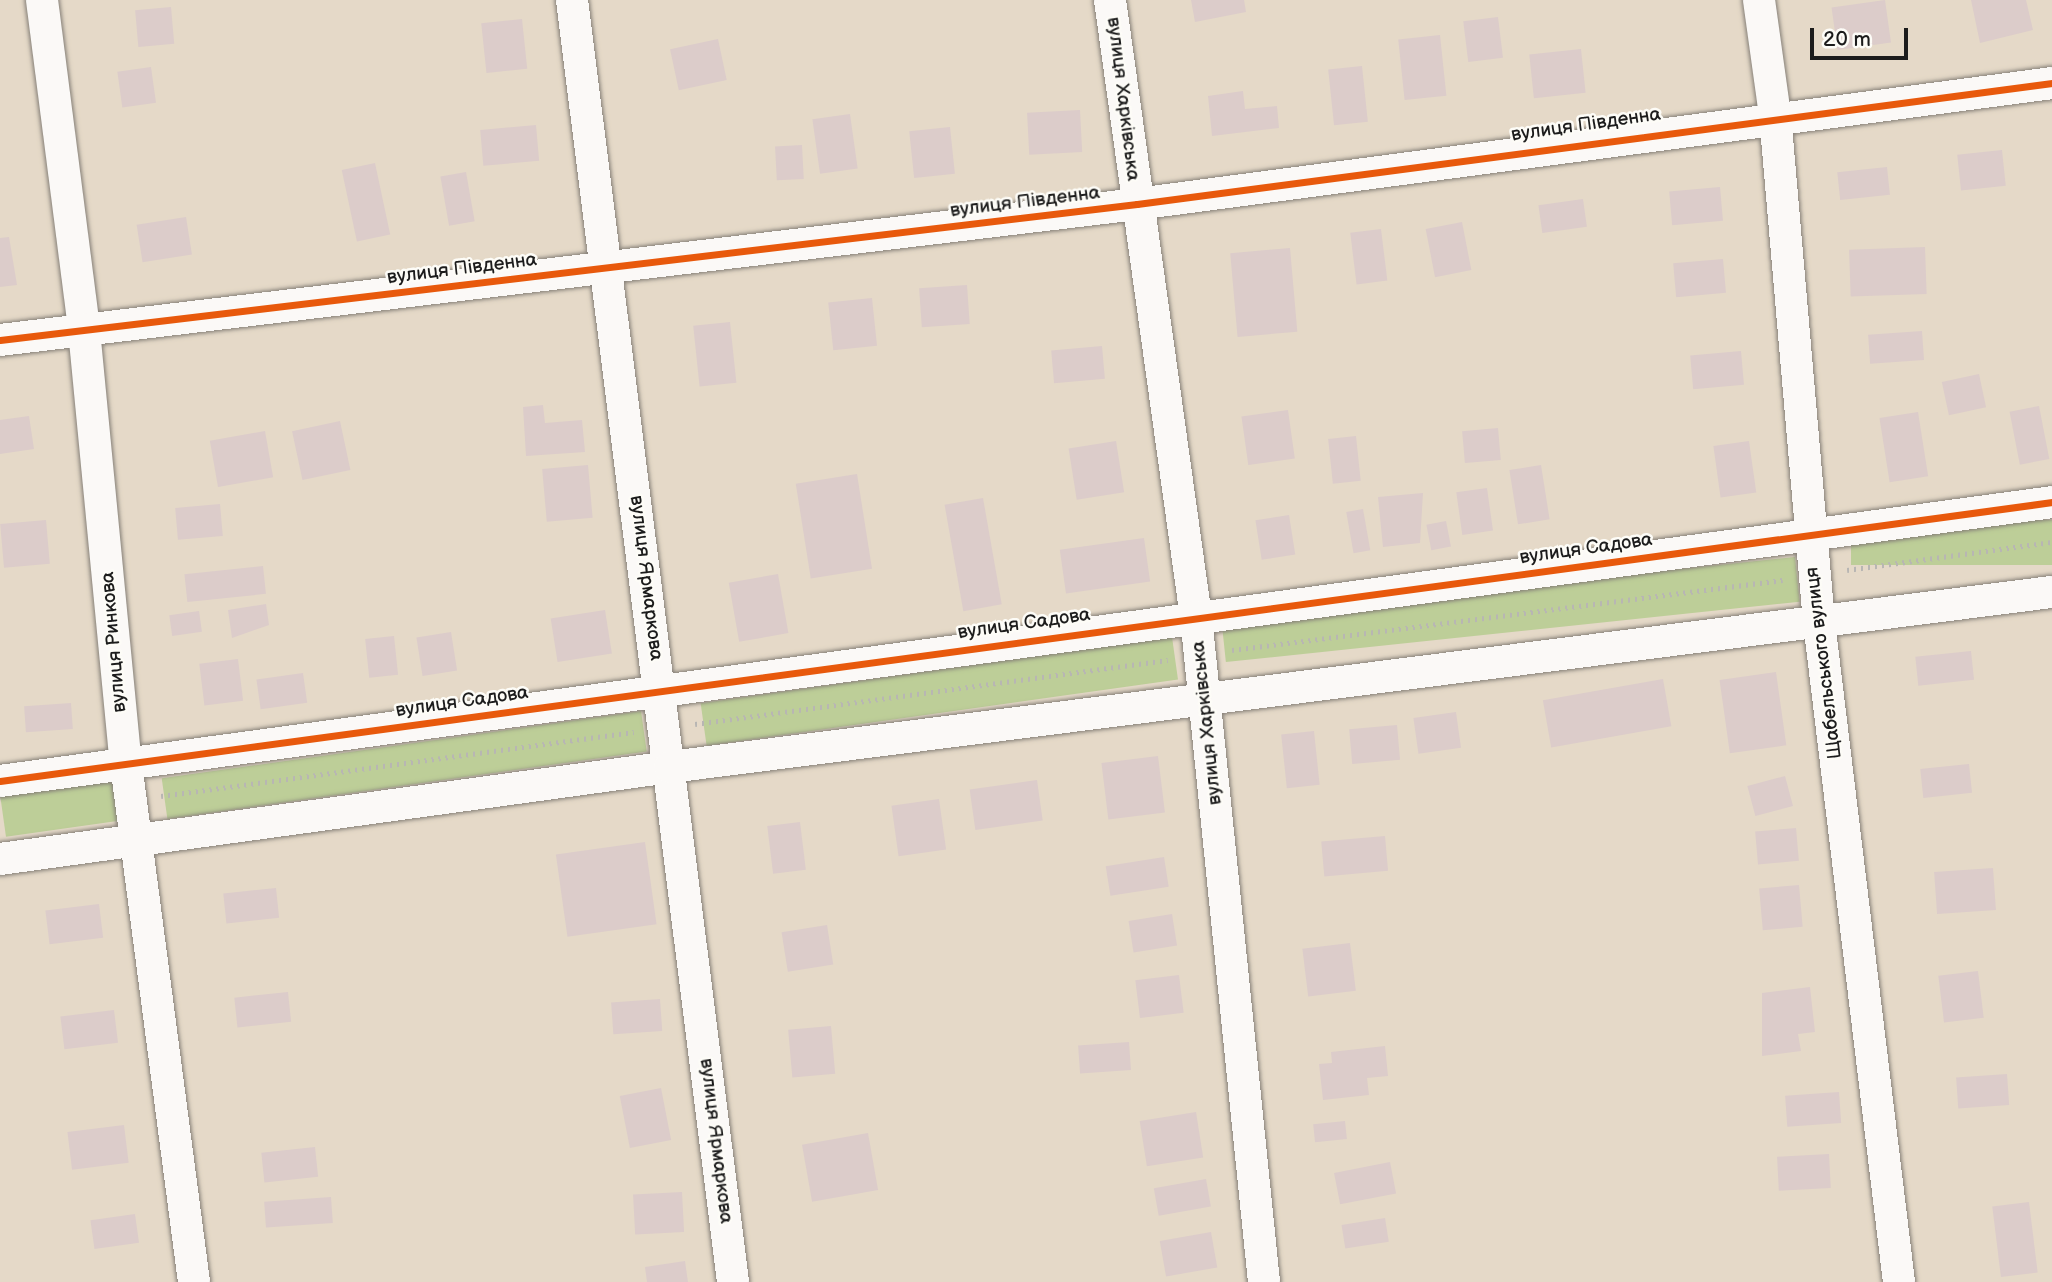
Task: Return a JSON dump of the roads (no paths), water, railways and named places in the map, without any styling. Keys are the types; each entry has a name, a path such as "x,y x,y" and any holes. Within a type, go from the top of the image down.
{"street":[{"name":"вулиця Ринкова","path":"43,0 84,330 135,842 194,1282"},
{"name":"вулиця Ярмаркова","path":"572,0 666,728 733,1282"},
{"name":"вулиця Харківська","path":"1110,0 1196,617 1264,1282"},
{"name":"Щабельського вулиця","path":"1759,0 1775,115 1819,622 1899,1282"},
{"name":"вулиця Південна","path":"0,340 1137,204 1775,115 2052,83"},
{"name":"вулиця Садова","path":"0,781 2052,502"},
{"path":"0,859 670,767 2052,592"}]}
